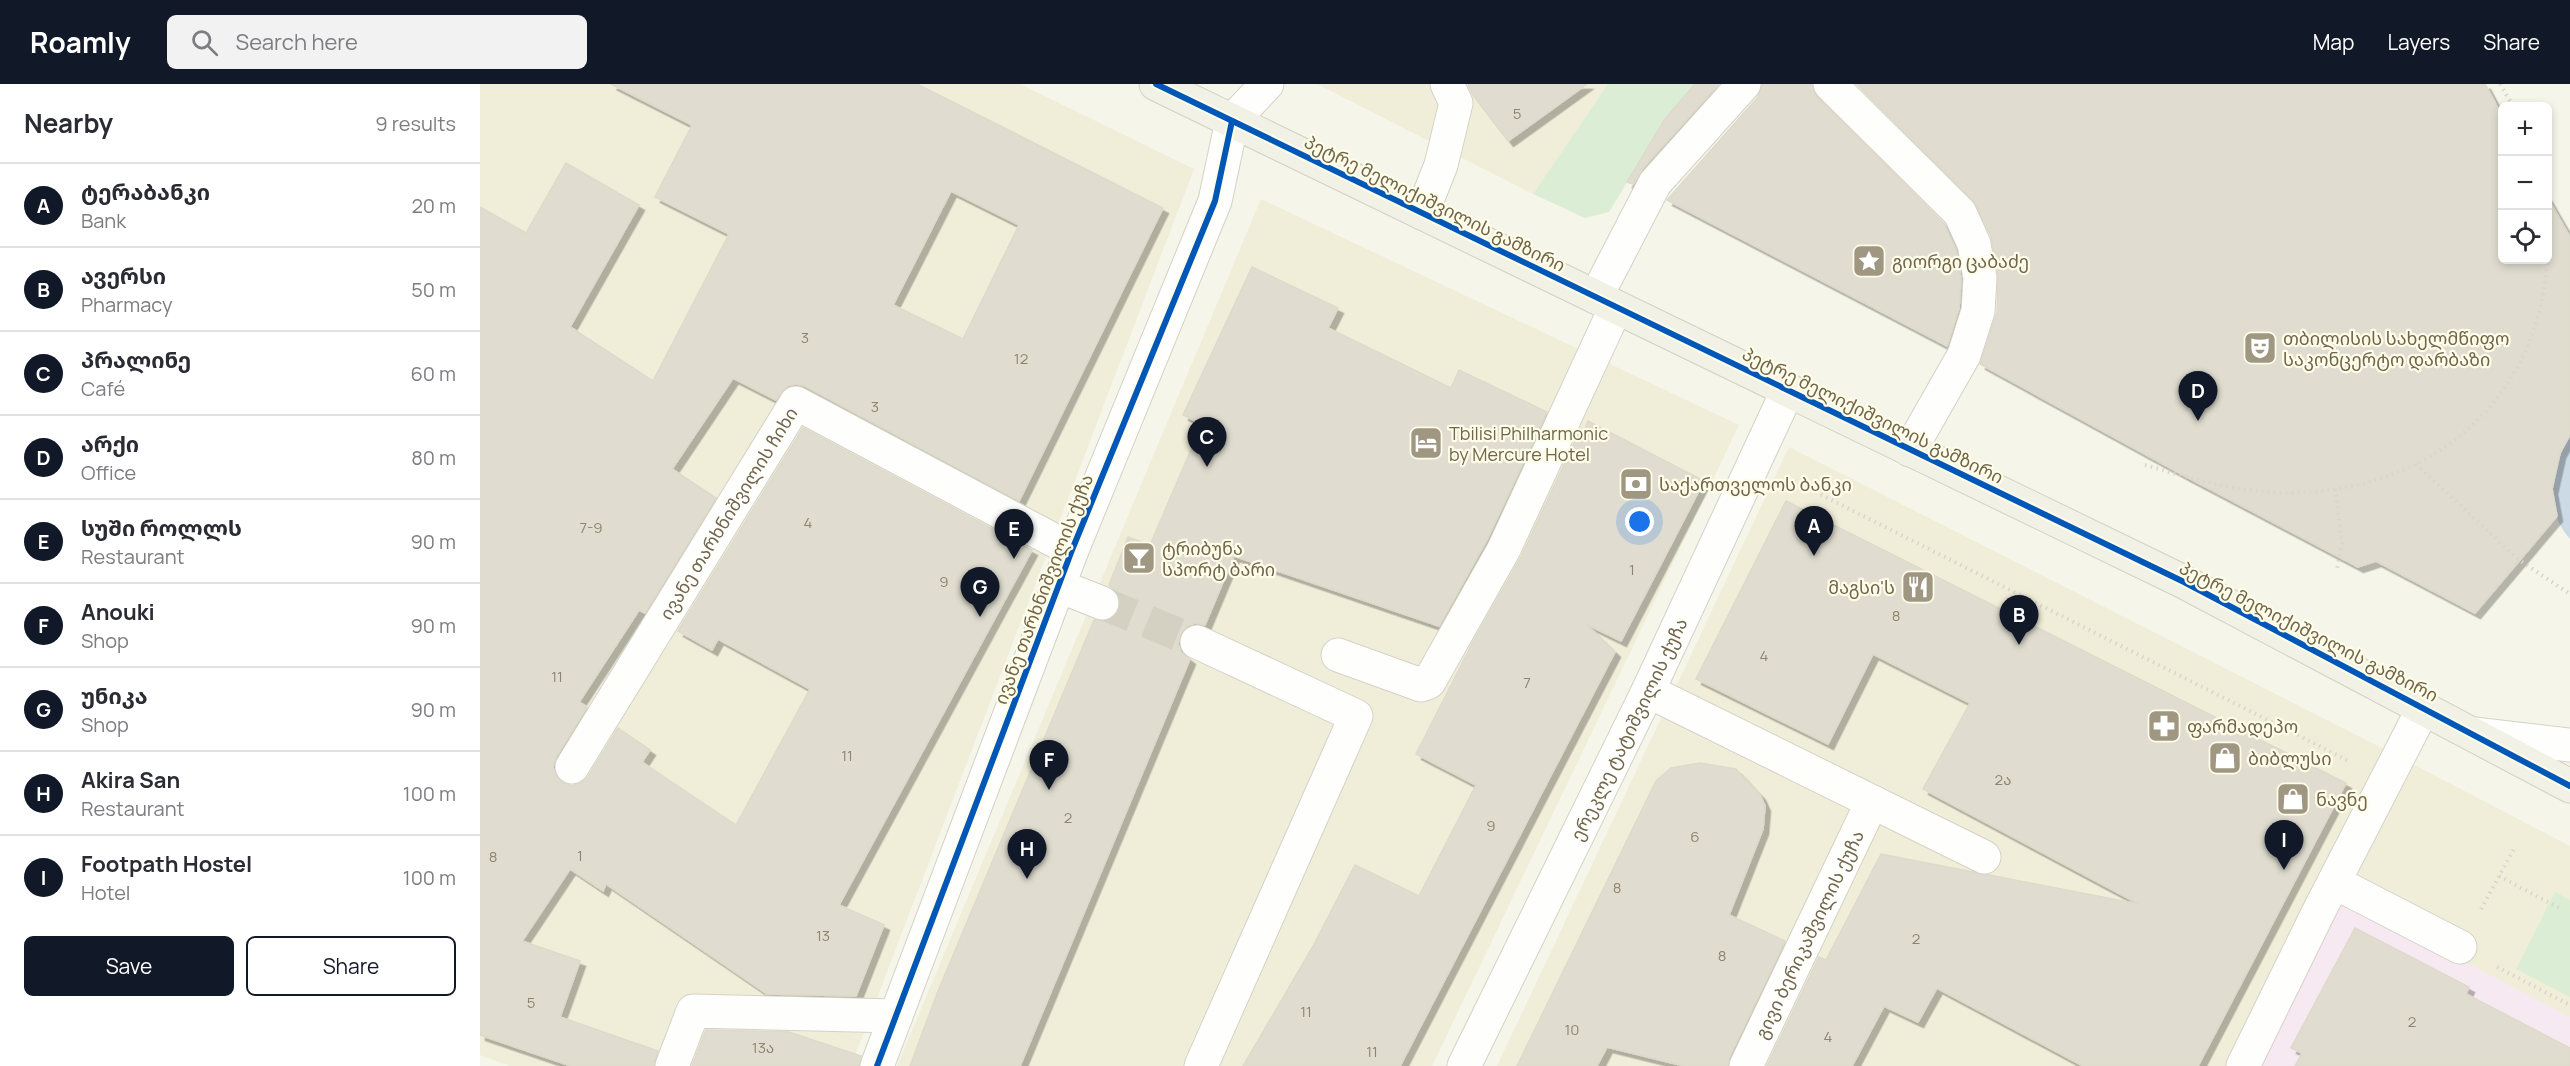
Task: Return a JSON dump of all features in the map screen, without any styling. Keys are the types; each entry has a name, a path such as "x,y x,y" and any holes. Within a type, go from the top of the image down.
{"main road":[{"name":"პეტრე მელიქიშვილის გამზირი","path":"1155,84 2184,582 2570,786"}],"street":[{"path":"1232,121 1267,84"},
{"path":"1422,213 1441,165 1456,103 1447,84"},
{"path":"1338,655 1421,685 1429,682 1504,549 1655,183 1744,84"},
{"path":"1830,84 1960,213 1974,244 1980,278 1978,311 1964,355 1910,450"},
{"name":"ივანე თარხნიშვილის ქუჩა","path":"877,1066 1072,550 1215,201 1232,121"},
{"name":"ერეკლე ტატიშვილის ქუჩა","path":"1464,1066 1648,691 1788,390"},
{"name":"ივანე თარხნიშვილის ჩიხი","path":"572,767 796,403 1072,550"},
{"path":"1059,586 1101,603"},
{"path":"1197,642 1356,716 1201,1066"},
{"path":"1648,691 1984,857"},
{"path":"2243,1066 2424,707"},
{"path":"2474,734 2570,746"},
{"name":"გივი ბერიკაშვილის ქუჩა","path":"1746,1066 1872,802"},
{"path":"2334,882 2460,947"},
{"path":"672,1066 693,1011 896,1016"}],"path":[{"path":"2500,84 2511,102"},
{"path":"2145,465 2236,489 2287,493 2335,489 2377,480 2415,464 2451,443 2483,417 2505,390 2526,351 2538,320 2548,266 2550,223 2547,210"},
{"path":"2415,464 2519,560 2570,594"},
{"path":"1788,478 2352,763"},
{"path":"2335,489 2342,544 2337,569"},
{"path":"2516,847 2499,876 2559,908"},
{"path":"2460,947 2570,1005"}],"shaded area":[{"path":"480,84 1020,84 1194,169 851,1066 510,1066 480,1055"},
{"path":"1317,84 1608,84 1533,194"},
{"path":"1261,199 1739,425 1432,1066 897,1066"},
{"path":"2570,435 2570,539 2561,527 2556,514 2553,487 2559,460"},
{"path":"1789,447 2570,846 2570,1066 1497,1066"},
{"path":"2340,896 2570,1017 2570,1066 2252,1066"}],"green space":[{"path":"1608,84 1695,84 1665,119 1609,212 1585,218 1533,194"},
{"path":"2555,892 2570,900 2570,997 2516,969"}],"building":[{"path":"611,84 917,84 1163,208 1019,501 805,386 796,384 787,386 776,400 733,378 672,469 716,498 645,613 639,610 579,702 587,707 556,757 553,767 556,776 563,783 572,786 588,777 618,728 650,750 642,762 736,825 810,689 718,639 712,650 678,631 803,428 1032,550 839,905 884,925 856,996 767,994 606,884 603,891 570,869 522,941 580,961 560,1017 658,1051 654,1066 571,1066 480,1035 480,207 526,233 566,163 639,205 570,327 653,381 729,234 655,197 692,125","holes":["951,191 1019,225 963,339 893,305"]},
{"path":"1468,84 1587,84 1508,141 1473,95"},
{"path":"1695,84 1719,84 1641,170 1633,184 1627,182 1665,119"},
{"path":"1762,84 1812,84 1817,97 1944,224 1956,250 1961,279 1959,308 1947,346 1667,200 1758,97"},
{"name":"თბილისის სახელმწიფო საკონცერტო დარბაზი","path":"1857,84 2485,84 2498,108 2498,264 2552,264 2552,206 2570,237 2570,435 2560,453 2552,489 2557,516 2475,613 2376,561 2358,567 2187,477 1980,364 1997,312 1998,275 1991,236 1973,200"},
{"path":"1252,267 1338,308 1328,328 1451,388 1459,370 1547,412 1487,540 1439,626 1234,556 1205,625 1195,623 1187,626 1180,635 1178,644 1181,652 1190,659 1020,1066 910,1066 938,991 1094,620 1105,621 1114,617 1119,610 1120,600 1116,591 1109,585 1128,537 1150,545 1202,424 1183,415"},
{"path":"1588,421 1704,481 1621,641 1586,624 1615,652 1400,1066 1243,1066 1312,948 1355,865 1419,896 1476,785 1416,754 1475,638 1521,557 1581,428 1584,430"},
{"path":"1786,501 2346,783 2198,1066 2083,1066 1937,988 1918,1022 1884,1006 1852,1066 1767,1066 1819,957 1826,960 1881,854 2139,904 1923,789 1970,703 1873,654 1828,744 1696,679"},
{"path":"1700,763 1736,769 1760,795 1765,806 1763,829 1729,915 1785,941 1729,1058 1728,1066 1684,1066 1607,1047 1597,1066 1517,1066 1656,781 1671,768"},
{"path":"2355,928 2469,987 2466,994 2570,1048 2570,1066 2295,1066 2302,1053 2291,1048"},
{"path":"706,1030 789,1032 861,1056 859,1066 692,1066"}],"tunnel":[{"path":"1102,603 1197,642"}],"cycle path":[{"path":"1156,84 2184,582 2570,786"},
{"path":"877,1066 1072,550 1215,201 1232,121"}],"place":[{"name":"გიორგი ცაბაძე","path":"1869,261"},
{"name":"თბილისის სახელმწიფო საკონცერტო დარბაზი","path":"2260,348"},
{"name":"არქი","path":"2198,421"},
{"name":"Tbilisi Philharmonic by Mercure Hotel","path":"1426,443"},
{"name":"პრალინე","path":"1207,467"},
{"name":"საქართველოს ბანკი","path":"1636,484"},
{"name":"ტერაბანკი","path":"1814,556"},
{"name":"ტრიბუნა სპორტ ბარი","path":"1139,558"},
{"name":"სუში როლლს","path":"1014,559"},
{"name":"მაგსი'ს","path":"1918,587"},
{"name":"უნიკა","path":"980,617"},
{"name":"ავერსი","path":"2019,645"},
{"name":"ფარმადეპო","path":"2164,726"},
{"name":"ბიბლუსი","path":"2225,758"},
{"name":"Anouki","path":"1049,790"},
{"name":"ნავნე","path":"2293,799"},
{"name":"Footpath Hostel","path":"2284,870"},
{"name":"Akira San","path":"1027,879"}]}
